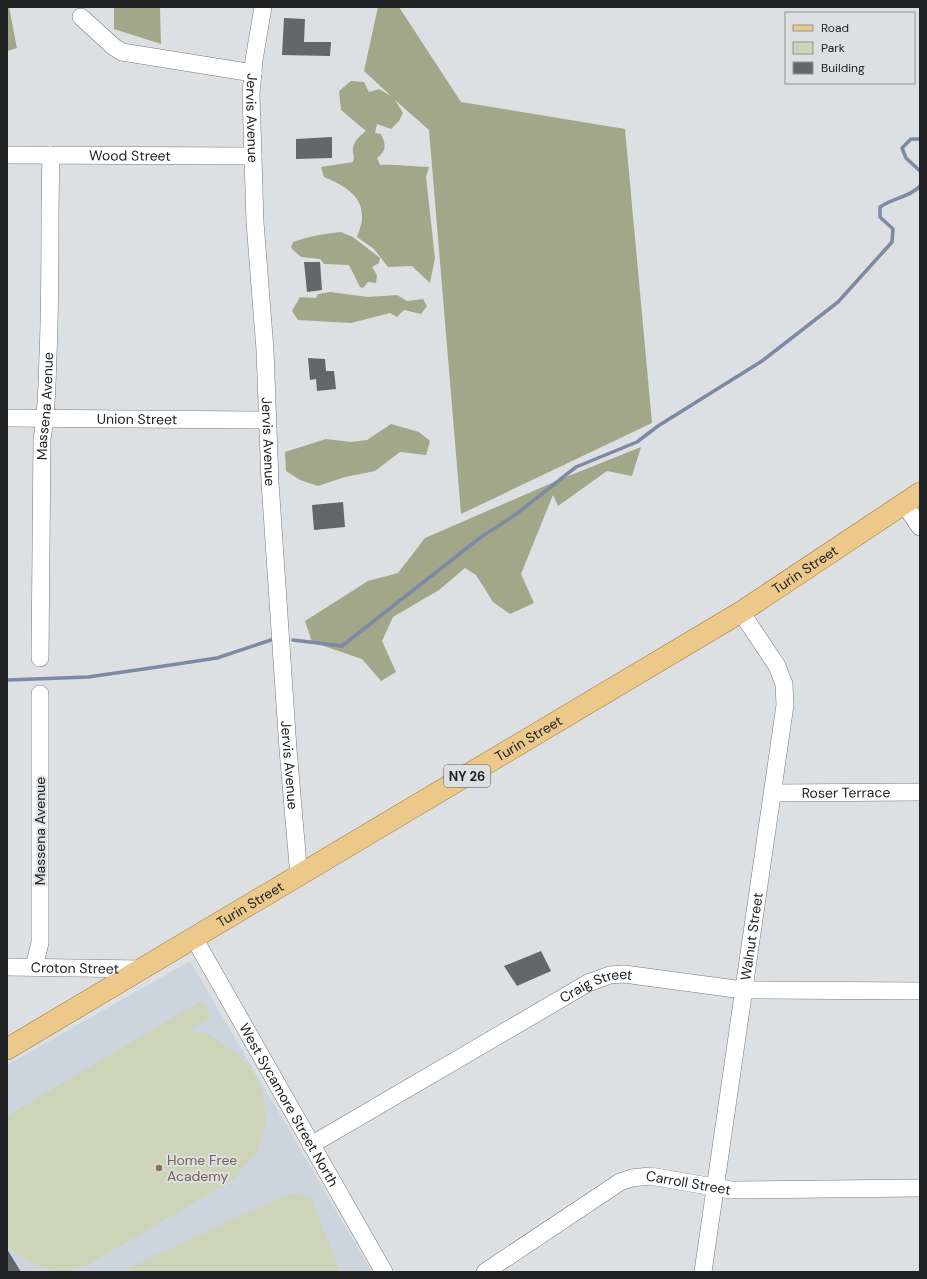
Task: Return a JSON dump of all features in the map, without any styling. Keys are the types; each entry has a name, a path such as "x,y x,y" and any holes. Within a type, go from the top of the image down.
{"main road":[{"name":"Turin Street","path":"7,1048 143,969 741,612 912,498"}],"street":[{"name":"Jervis Avenue","path":"263,7 251,94 253,156 288,749 299,876"},
{"path":"81,17 114,47 122,52 253,73"},
{"name":"Wood Street","path":"7,155 253,156"},
{"name":"Massena Avenue","path":"40,658 42,439 46,418 50,318 49,218 51,155"},
{"name":"Union Street","path":"7,418 268,420"},
{"path":"912,498 920,527"},
{"name":"Walnut Street","path":"703,1272 785,704 784,684 777,666 741,612"},
{"name":"Massena Avenue","path":"34,967 40,942 40,694"},
{"name":"Roser Terrace","path":"773,793 920,792"},
{"name":"West Sycamore Street North","path":"194,938 384,1272"},
{"name":"Croton Street","path":"7,967 143,969"},
{"name":"Craig Street","path":"311,1145 588,983 610,975 624,974 743,990 920,990"},
{"name":"Carroll Street","path":"486,1272 620,1182 632,1178 650,1176 731,1190 920,1188"}],"shaded area":[{"name":"Home Free Academy","path":"190,961 372,1272 7,1272 7,1065"}],"green space":[{"path":"7,7 9,7 17,48 7,51"},
{"path":"114,7 160,7 161,44 114,29"},
{"path":"378,7 399,7 461,102 625,129 652,423 461,514 429,130 395,100 403,113 399,121 391,129 377,124 375,133 381,134 385,144 383,152 377,158 380,165 429,167 426,177 435,258 430,283 412,266 388,267 374,249 357,237 362,220 359,203 345,187 324,177 321,167 353,162 354,145 358,138 366,131 341,110 339,91 351,81 364,82 369,92 379,89 391,96 364,71"},
{"path":"341,232 353,237 380,258 379,263 372,267 377,275 376,283 368,282 363,288 360,287 349,265 324,264 320,259 301,257 291,248 293,242 299,240"},
{"path":"330,292 368,297 397,295 407,301 423,299 427,306 421,314 404,310 397,317 390,313 351,323 298,320 292,311 300,297 316,298 318,294"},
{"path":"391,424 419,432 430,441 426,455 400,452 375,471 345,477 318,486 300,480 286,471 285,452 326,439 351,442 367,440"},
{"path":"641,447 632,476 607,471 558,506 553,495 521,574 534,603 510,614 493,602 476,575 465,568 439,590 393,617 382,641 396,672 381,681 362,659 312,642 305,621 368,581 398,573 425,538 561,479"},
{"path":"202,1000 211,1017 187,1031 207,1033 238,1055 254,1073 263,1095 266,1124 256,1153 234,1179 84,1267 65,1272 56,1272 24,1259 7,1245 7,1116"},
{"path":"291,1193 310,1197 340,1272 130,1272 128,1268"}],"building":[{"path":"284,18 305,19 304,42 331,42 330,56 282,55"},
{"path":"332,137 332,158 296,159 296,139"},
{"path":"304,262 320,262 322,290 307,292"},
{"path":"308,358 325,359 326,371 334,371 336,389 317,391 316,379 310,380"},
{"path":"343,502 345,527 314,530 312,505"},
{"path":"541,951 551,971 517,986 504,966"},
{"path":"7,1249 21,1272 7,1272"}],"waterway":[{"path":"920,139 911,139 902,148 906,158 920,171"},
{"path":"293,640 342,646 481,537 515,515 576,467 637,442 658,426 762,361 838,302 892,242 893,229 880,217 880,207 890,201 911,193 920,186"},
{"path":"7,680 88,677 217,658 271,640"}],"place":[{"name":"Home Free Academy","path":"159,1168"}]}
